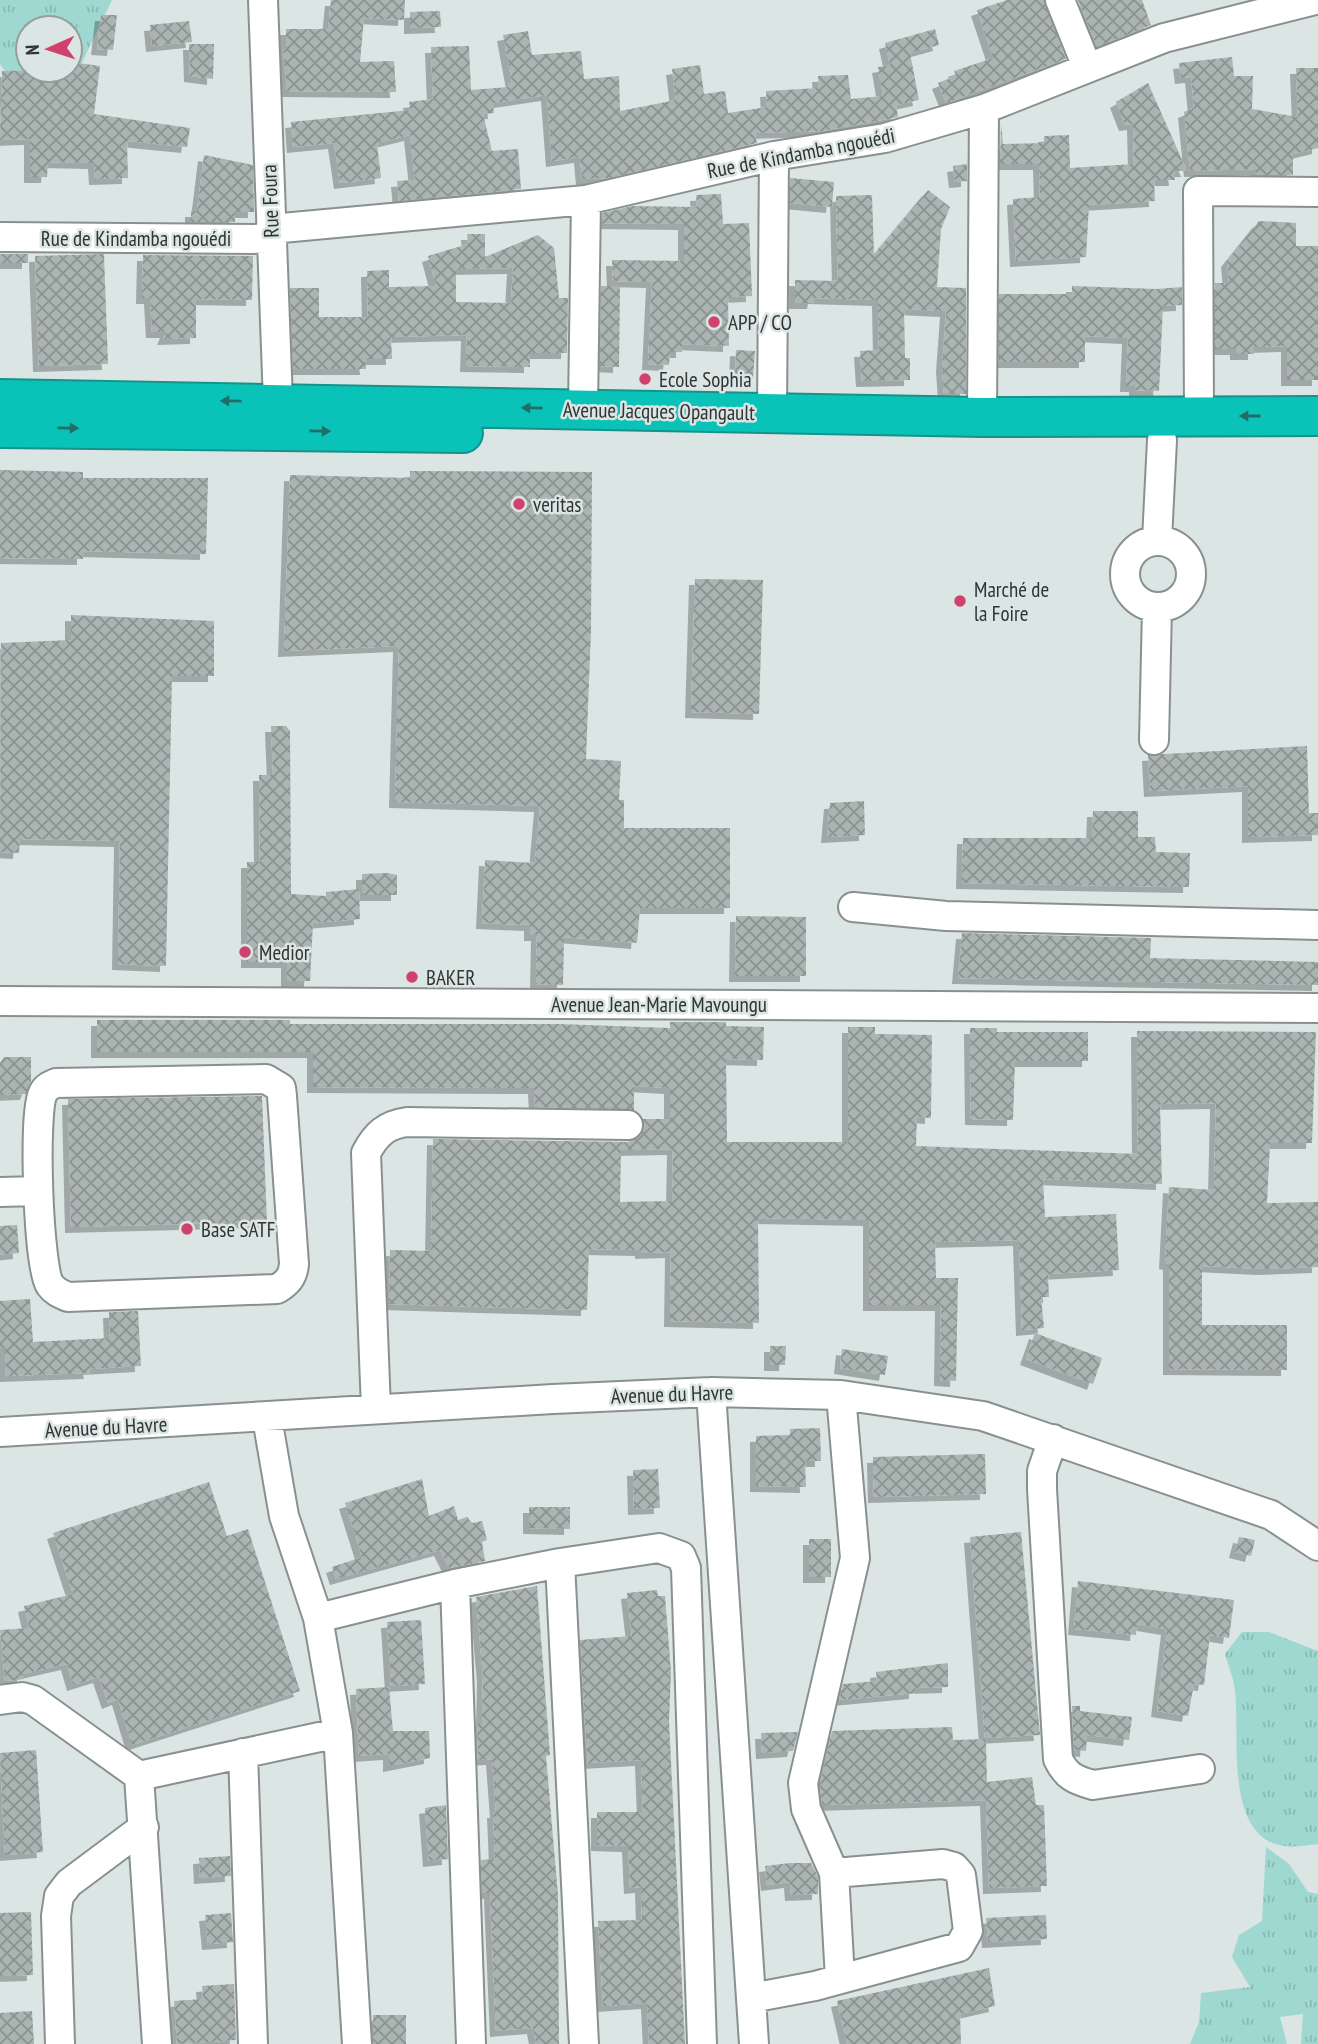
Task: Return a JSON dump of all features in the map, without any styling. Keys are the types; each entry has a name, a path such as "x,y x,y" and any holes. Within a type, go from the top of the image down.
{"highway":[{"name":"Avenue Jacques Opangault","path":"0,399 982,417 1318,415"},
{"path":"0,428 1318,442"}],"street":[{"name":"Rue Foura","path":"263,0 278,402"},
{"path":"1059,0 1087,67"},
{"name":"Rue de Kindamba ngouédi","path":"0,237 271,234 586,200 774,156 885,138 984,109 1164,38 1315,0"},
{"path":"982,417 984,109"},
{"path":"772,413 774,156"},
{"path":"1199,416 1198,191 1318,192"},
{"path":"583,409 586,200"},
{"path":"1157,540 1162,440"},
{"path":"1157,540 1174,545 1187,557 1191,575 1186,592 1174,604 1157,608 1140,603 1128,591 1124,574 1128,557 1140,545 1157,540"},
{"path":"1154,740 1157,608"},
{"path":"853,907 946,916 1318,925"},
{"name":"Avenue Jean-Marie Mavoungu","path":"0,1001 1318,1008"},
{"path":"266,1079 281,1088 293,1274 277,1289 68,1297 58,1293 45,1273 38,1191 42,1094 55,1083 266,1079"},
{"path":"376,1409 366,1153 373,1139 390,1125 407,1122 628,1125"},
{"path":"0,1192 38,1191"},
{"path":"711,1392 754,2044"},
{"name":"Avenue du Havre","path":"0,1432 711,1392 841,1395 983,1416 1271,1515 1318,1546"},
{"path":"840,1979 834,1872 806,1809 803,1783 855,1559 841,1395"},
{"path":"267,1418 284,1516 318,1618 338,1733 357,2044"},
{"path":"1053,1439 1042,1471 1042,1489 1058,1759 1063,1771 1075,1780 1093,1785 1200,1769"},
{"path":"318,1618 455,1584 559,1563 659,1548 681,1556 685,1568 702,2044"},
{"path":"559,1563 583,2044"},
{"path":"455,1584 471,2044"},
{"path":"0,1700 22,1697 33,1700 139,1776 338,1733"},
{"path":"243,1753 253,2044"},
{"path":"139,1776 157,2044"},
{"path":"60,2044 56,1916 60,1896 69,1883 144,1827"},
{"path":"751,1998 840,1979 959,1947 968,1931 961,1875 954,1867 943,1864 834,1872"}],"green space":[{"path":"0,0 112,0 84,58 84,14 14,14 14,83 0,64"},
{"path":"15,84 72,84 49,131"},
{"path":"1242,1632 1269,1632 1318,1651 1318,1844 1288,1846 1270,1842 1256,1831 1247,1815 1238,1773 1234,1686 1225,1654"},
{"path":"1266,1847 1289,1864 1308,1892 1318,1894 1318,2044 1301,2044 1303,2014 1280,2017 1287,2044 1190,2044 1199,2022 1201,1993 1250,1987 1232,1957 1239,1935 1262,1921"}],"building":[{"path":"331,0 405,0 404,20 364,18 360,62 394,61 396,92 287,91 283,49 286,49 286,29 328,29"},
{"path":"1007,0 1044,0 1066,59 946,103 938,83 956,76 954,71 993,58 977,10"},
{"path":"1078,0 1142,0 1151,25 1097,47"},
{"path":"440,11 441,27 410,28 410,12"},
{"path":"101,15 117,15 113,50 97,49"},
{"path":"189,21 192,42 152,46 150,25"},
{"path":"935,29 939,45 910,53 919,100 896,105 898,117 821,131 755,133 757,143 609,178 582,179 580,157 552,161 547,95 493,103 494,113 483,114 492,151 518,149 521,189 399,201 397,181 415,180 410,135 377,143 381,178 340,183 334,143 293,147 291,122 410,110 409,102 433,99 431,47 469,46 471,90 509,87 508,83 512,83 503,35 528,31 532,55 581,51 584,79 619,76 620,111 676,100 672,69 700,65 704,94 725,91 728,113 767,107 766,91 819,88 818,76 848,75 851,99 883,96 878,67 890,65 885,43"},
{"path":"189,44 214,44 213,79 190,76"},
{"path":"1232,57 1234,76 1253,76 1252,109 1298,117 1296,68 1318,68 1318,148 1293,154 1293,175 1256,175 1256,169 1190,171 1184,112 1194,108 1191,77 1181,78 1179,63"},
{"path":"84,64 100,66 94,114 190,128 187,147 127,141 128,178 95,179 94,163 48,162 47,177 30,177 30,139 0,140 2,71 14,71 14,84 84,84"},
{"path":"1148,83 1187,171 1174,171 1175,180 1154,180 1155,201 1089,205 1086,257 1016,261 1013,199 1040,197 1039,164 1000,164 1001,124 1003,144 1044,143 1044,136 1069,135 1070,168 1134,164 1133,124 1125,125 1116,102"},
{"path":"204,155 253,165 254,212 235,212 235,222 191,222 191,211 197,211"},
{"path":"967,164 967,181 955,182 953,166"},
{"path":"790,178 834,182 832,207 790,203"},
{"path":"928,190 950,207 941,229 937,287 966,288 966,394 944,394 942,366 946,311 904,309 905,358 910,358 910,380 862,381 860,351 879,350 878,300 814,298 813,303 795,303 795,280 838,281 836,196 872,195 874,255"},
{"path":"721,194 723,224 749,223 752,296 728,297 729,346 682,344 682,352 670,352 669,365 648,364 652,282 613,281 612,260 684,261 684,224 602,223 602,213 633,206 697,207 696,195"},
{"path":"1259,221 1296,223 1296,246 1318,246 1318,380 1287,380 1287,346 1254,347 1254,354 1236,354 1236,349 1215,349 1215,283 1229,283 1227,261"},
{"path":"467,234 485,234 485,257 538,235 554,248 559,298 568,298 567,353 530,353 530,367 466,366 467,335 391,337 392,359 365,359 366,369 293,369 290,288 319,288 319,317 368,317 367,271 389,270 389,287 436,286 428,256 468,244","holes":["513,268 511,303 456,302 456,269"]},
{"path":"0,254 28,254 28,263 0,263"},
{"path":"104,254 108,364 39,366 35,256"},
{"path":"143,255 253,256 252,300 196,299 196,338 163,339 166,332 152,332 150,298 142,298"},
{"path":"601,286 620,286 619,367 600,366"},
{"path":"1072,286 1157,289 1182,287 1182,305 1163,306 1159,391 1135,390 1135,386 1126,386 1128,338 1085,336 1085,362 999,362 999,294 1072,294"},
{"path":"736,350 755,351 753,378 735,377"},
{"path":"0,470 83,472 83,478 208,478 206,554 83,551 83,559 0,558"},
{"path":"410,471 592,472 591,630 586,759 621,761 619,800 624,800 624,828 730,828 730,908 640,908 637,943 564,937 563,985 536,984 537,935 530,935 530,925 482,923 485,860 535,863 540,806 395,802 399,646 284,651 290,475 410,478"},
{"path":"695,579 763,580 759,714 691,712"},
{"path":"71,615 214,621 214,676 172,676 166,966 118,964 120,841 20,839 19,853 0,852 1,643 71,640"},
{"path":"271,726 286,726 290,731 291,894 326,896 326,892 359,889 360,919 313,923 310,981 287,981 287,962 247,962 247,862 260,862 259,775 273,775"},
{"path":"1307,746 1309,813 1318,813 1318,835 1248,837 1248,786 1150,791 1148,755"},
{"path":"864,801 865,835 827,837 830,803"},
{"path":"1093,811 1138,811 1138,837 1155,837 1156,852 1190,853 1189,887 962,883 963,838 1092,838"},
{"path":"362,874 397,875 397,895 362,895"},
{"path":"736,916 806,917 806,976 735,976"},
{"path":"962,933 1151,938 1150,958 1318,962 1318,985 958,978"},
{"path":"97,1020 290,1020 290,1024 559,1024 670,1028 670,1022 726,1022 726,1026 764,1027 763,1060 726,1059 727,1142 848,1142 848,1027 875,1027 875,1034 932,1035 931,1118 917,1117 916,1146 1138,1154 1137,1031 1316,1032 1312,1143 1270,1143 1267,1203 1318,1202 1318,1267 1263,1269 1202,1266 1202,1325 1287,1325 1287,1370 1169,1369 1169,1264 1165,1263 1169,1187 1214,1190 1216,1103 1160,1104 1162,1184 1043,1179 1045,1217 1116,1214 1119,1270 1048,1274 1049,1297 1041,1297 1044,1328 1022,1330 1019,1240 935,1242 936,1278 958,1278 956,1381 940,1380 941,1305 869,1305 869,1220 758,1218 759,1323 670,1321 671,1252 641,1253 641,1250 589,1249 587,1310 389,1304 390,1250 431,1251 433,1139 628,1142 642,1134 643,1119 670,1119 670,1088 634,1086 634,1110 535,1107 534,1088 313,1087 313,1052 97,1052","holes":["673,1149 672,1201 620,1202 621,1150"]},
{"path":"970,1028 997,1028 997,1032 1088,1032 1088,1061 1015,1061 1013,1120 971,1119"},
{"path":"4,1057 31,1057 31,1081 26,1094 0,1095 0,1063"},
{"path":"262,1096 267,1222 71,1227 68,1099"},
{"path":"17,1225 19,1253 0,1255 0,1226"},
{"path":"30,1299 33,1342 110,1338 109,1312 138,1311 141,1366 89,1369 90,1373 6,1376 5,1348 0,1348 0,1301"},
{"path":"1035,1333 1102,1358 1093,1384 1026,1359"},
{"path":"770,1346 786,1346 785,1365 770,1365"},
{"path":"842,1349 888,1356 885,1375 840,1368"},
{"path":"820,1428 821,1461 805,1461 806,1487 756,1486 756,1436 790,1435 790,1429"},
{"path":"985,1454 986,1494 874,1497 873,1457"},
{"path":"658,1469 660,1508 634,1509 633,1470"},
{"path":"422,1479 429,1516 454,1506 458,1520 467,1517 472,1523 482,1521 487,1540 482,1542 485,1561 449,1568 440,1550 336,1579 332,1567 362,1557 345,1503"},
{"path":"209,1482 227,1536 248,1529 300,1691 132,1745 118,1699 108,1703 99,1677 73,1685 67,1664 23,1674 24,1679 5,1681 0,1630 29,1628 24,1606 73,1594 53,1533"},
{"path":"529,1507 570,1507 570,1529 529,1528"},
{"path":"1021,1532 1040,1735 985,1738 970,1537"},
{"path":"1239,1537 1255,1540 1251,1556 1235,1552"},
{"path":"809,1539 831,1539 831,1577 809,1577"},
{"path":"1078,1581 1234,1600 1229,1638 1210,1635 1204,1685 1194,1684 1188,1716 1157,1711 1167,1629 1137,1624 1136,1635 1074,1629"},
{"path":"537,1586 550,1755 546,1756 558,1895 559,2044 536,2044 533,2028 496,2031 490,1893 482,1893 481,1860 495,1859 493,1812 496,1812 492,1759 478,1760 477,1724 482,1724 483,1676 476,1597"},
{"path":"657,1590 658,1596 665,1596 671,1672 669,1721 685,2044 649,2044 647,2003 603,2006 598,1921 642,1920 641,1887 630,1888 628,1846 597,1845 597,1812 643,1812 641,1760 588,1763 586,1741 580,1640 632,1636 627,1593"},
{"path":"421,1620 425,1684 391,1686 387,1622"},
{"path":"948,1663 948,1687 915,1688 915,1693 839,1700 843,1684 877,1681 876,1672"},
{"path":"389,1687 393,1731 429,1731 430,1758 389,1766 389,1754 359,1756 356,1689"},
{"path":"1072,1706 1080,1706 1080,1711 1132,1717 1129,1740 1087,1735 1086,1751 1074,1750"},
{"path":"952,1727 953,1740 986,1739 987,1782 1032,1777 1036,1805 1044,1805 1047,1886 989,1888 986,1800 822,1805 820,1784 832,1731"},
{"path":"798,1732 793,1751 762,1753 761,1733"},
{"path":"36,1750 43,1852 5,1855 0,1753"},
{"path":"446,1805 448,1859 429,1861 425,1808"},
{"path":"230,1856 231,1876 200,1878 199,1858"},
{"path":"811,1863 818,1877 818,1894 791,1895 790,1882 767,1885 765,1866"},
{"path":"31,1912 33,1975 0,1976 0,1913"},
{"path":"231,1913 233,1942 208,1944 205,1915"},
{"path":"1046,1915 1047,1939 988,1942 986,1918"},
{"path":"989,1968 995,2006 960,2014 961,2044 847,2044 837,2001"},
{"path":"234,1984 236,2040 177,2044 174,2001 203,1999 202,1986"},
{"path":"32,2011 34,2044 0,2044 0,2013"},
{"path":"373,2015 406,2015 406,2044 373,2044"}],"place":[{"name":"APP / CO","path":"714,322"},
{"name":"Ecole Sophia","path":"645,379"},
{"name":"veritas","path":"519,504"},
{"name":"Marché de la Foire","path":"960,601"},
{"name":"Medior","path":"245,952"},
{"name":"BAKER","path":"412,977"},
{"name":"Base SATF","path":"187,1229"}]}
